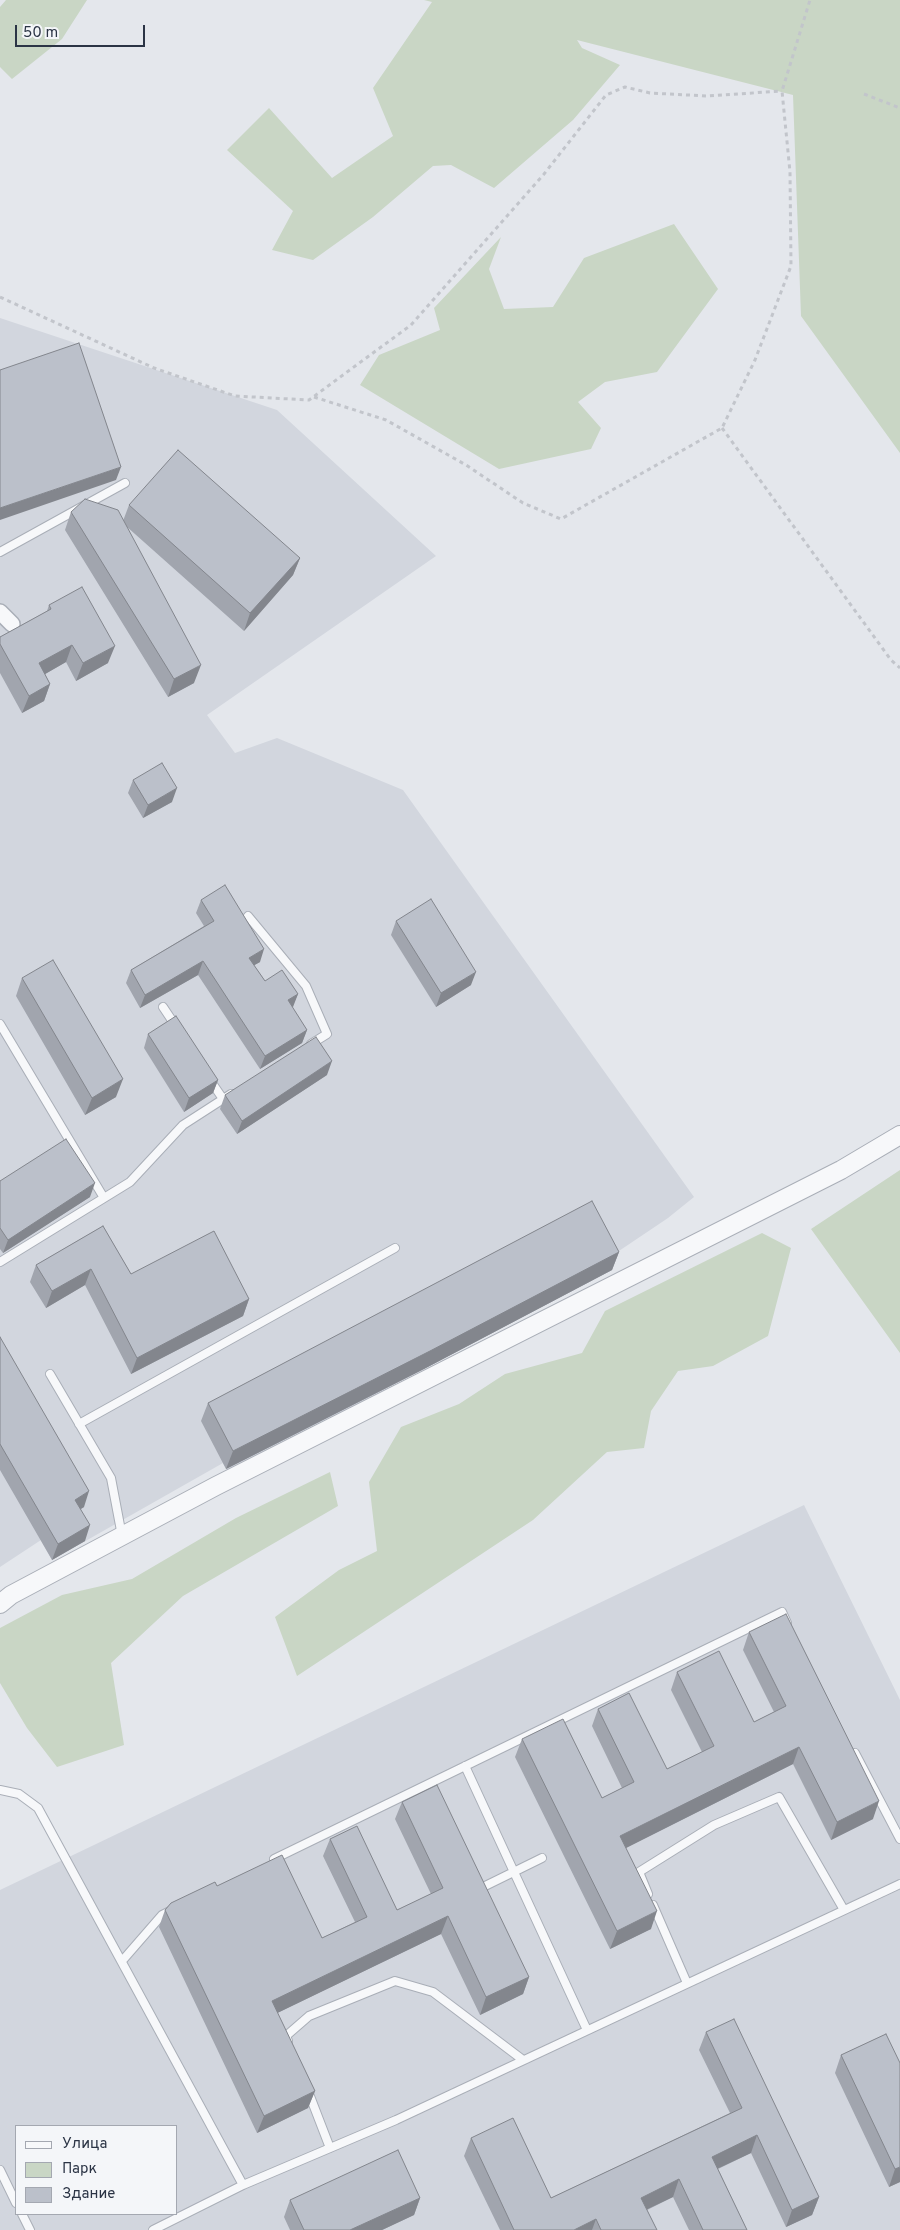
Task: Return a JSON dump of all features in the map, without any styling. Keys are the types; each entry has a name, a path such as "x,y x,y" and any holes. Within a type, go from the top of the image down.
{"street":[{"path":"0,612 12,624"},
{"path":"0,1604 12,1595 123,1538 216,1486 834,1174 880,1149 900,1135"}],"lane":[{"path":"0,552 125,483"},
{"path":"248,916 306,986 327,1034 303,1049"},
{"path":"163,1007 179,1032"},
{"path":"0,1024 104,1198"},
{"path":"206,1074 223,1099"},
{"path":"0,1262 130,1182 183,1124 239,1089"},
{"path":"79,1424 395,1248"},
{"path":"50,1374 111,1478 123,1538"},
{"path":"265,1864 782,1612 791,1630"},
{"path":"850,1743 900,1839"},
{"path":"466,1766 587,2030"},
{"path":"0,1790 19,1794 38,1808 243,2185"},
{"path":"687,1983 639,1872 714,1825 780,1797 844,1910"},
{"path":"479,1889 542,1858"},
{"path":"153,2230 243,2185 396,2120 900,1884"},
{"path":"122,1961 162,1915 179,1906"},
{"path":"293,2053 286,2036 310,2016 395,1981 433,1992 523,2060"},
{"path":"303,2079 330,2148"},
{"path":"0,2170 15,2201"},
{"path":"22,2215 30,2230"}],"path":[{"path":"314,397 386,420 466,465 523,503 561,519 722,428 755,360 791,266 790,172 782,91 810,0"},
{"path":"0,297 154,368 235,396 309,400 411,325 544,174 606,95 625,87 650,93 706,96 782,91"},
{"path":"864,94 900,108"},
{"path":"722,428 891,660 900,668"}],"shaded area":[{"path":"0,318 277,410 436,556 207,715 235,753 277,738 403,790 694,1197 668,1218 607,1259 612,1270 228,1472 223,1463 52,1560 41,1540 0,1567"},
{"path":"804,1505 900,1700 900,2230 0,2230 0,1890"}],"green space":[{"path":"6,0 87,0 62,39 12,79 0,67 0,7"},
{"path":"424,0 900,0 900,453 801,316 793,95 577,40 582,48 620,65 573,120 494,188 451,165 433,166 373,217 313,260 272,250 293,211 227,150 269,108 332,178 393,136 373,88 432,2"},
{"path":"674,224 718,289 657,372 605,382 578,402 601,428 591,449 499,469 360,385 379,355 440,330 434,308 501,237 489,269 504,309 553,307 584,258"},
{"path":"900,1170 900,1353 811,1229"},
{"path":"762,1233 791,1248 768,1336 713,1366 678,1371 651,1411 644,1448 607,1452 533,1520 297,1676 275,1617 339,1570 377,1551 369,1482 401,1427 459,1404 505,1374 582,1353 605,1311"},
{"path":"330,1472 338,1506 183,1596 111,1663 124,1745 57,1767 27,1728 0,1683 0,1628 62,1595 132,1579 236,1518"}],"building":[{"path":"79,343 121,467 0,508 0,370"},
{"path":"178,450 300,558 250,613 129,505"},
{"path":"85,499 118,510 201,665 174,679 71,512"},
{"path":"82,587 115,646 83,663 72,645 39,663 50,684 29,696 0,644 0,637 51,609 49,605"},
{"path":"162,763 177,788 148,805 133,780"},
{"path":"225,885 264,949 249,958 265,981 282,970 298,994 288,1000 307,1030 265,1056 203,961 145,995 131,970 214,921 201,900"},
{"path":"431,899 476,972 441,993 396,921"},
{"path":"53,960 123,1079 92,1098 22,978"},
{"path":"176,1016 218,1080 189,1098 148,1034"},
{"path":"316,1037 332,1061 242,1121 225,1095"},
{"path":"66,1139 95,1183 8,1240 0,1228 0,1181"},
{"path":"592,1201 619,1252 233,1451 208,1403"},
{"path":"103,1226 131,1274 214,1231 249,1299 137,1358 91,1269 52,1291 36,1265"},
{"path":"0,1337 89,1491 75,1500 90,1525 58,1544 0,1444"},
{"path":"786,1614 879,1801 837,1822 799,1747 620,1836 657,1911 617,1931 522,1739 563,1719 602,1798 634,1782 598,1709 629,1693 667,1769 714,1746 677,1672 719,1651 754,1722 786,1706 749,1632"},
{"path":"437,1785 529,1977 486,1997 448,1916 272,2001 315,2091 264,2116 165,1910 171,1903 215,1882 217,1886 282,1855 322,1938 367,1917 330,1839 357,1826 397,1910 443,1888 402,1802"},
{"path":"734,2019 819,2197 792,2210 757,2135 712,2157 747,2230 703,2230 679,2179 641,2198 657,2230 601,2230 596,2219 574,2230 514,2230 471,2138 513,2118 551,2198 742,2108 706,2032"},
{"path":"886,2034 900,2063 900,2167 895,2169 841,2055"},
{"path":"398,2150 420,2198 350,2230 304,2230 290,2200"}]}
